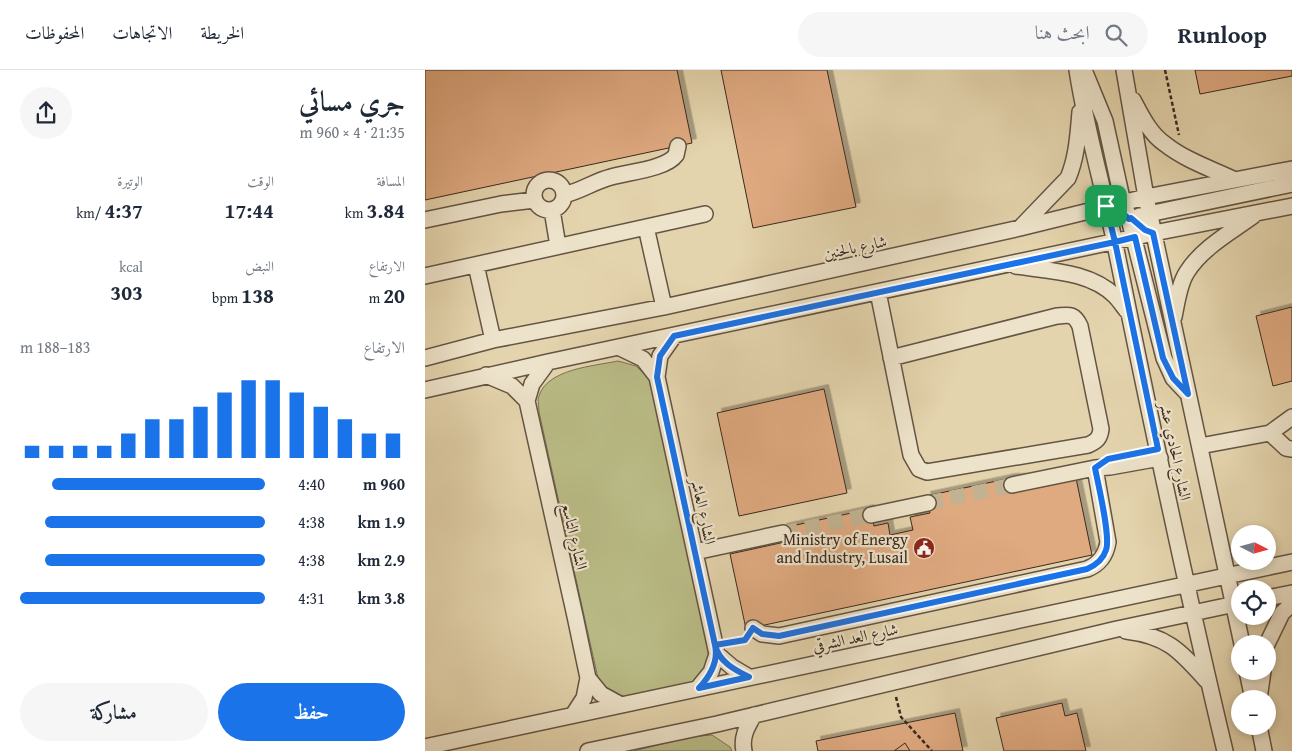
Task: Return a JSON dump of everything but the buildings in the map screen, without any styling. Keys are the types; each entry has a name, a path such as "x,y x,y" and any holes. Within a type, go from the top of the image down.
{"street":[{"name":"الشارع الحادي عشر","path":"1077,70 1192,612 1225,751"},
{"path":"1084,70 1105,121 1123,203 1135,237 1163,358 1173,378 1188,394"},
{"name":"الشارع الحادي عشر","path":"1124,70 1153,233 1231,585"},
{"path":"1127,91 1146,123 1164,144 1235,180"},
{"path":"1020,228 1068,178 1076,149 1082,100"},
{"path":"564,195 577,192 611,177 666,164 676,155 678,146"},
{"name":"شارع بالحنين","path":"425,358 493,340 664,307 1020,228 1146,197 1292,169"},
{"path":"544,180 549,180 558,182 564,195 561,205 552,210 541,208 535,200 535,190 544,180"},
{"path":"1115,242 1119,229 1130,219 1292,184"},
{"path":"425,220 501,204 535,200"},
{"path":"1106,206 1119,210 1145,230 1153,233"},
{"path":"425,390 486,375 1153,233 1292,206"},
{"path":"552,210 559,246"},
{"path":"1173,321 1186,273 1196,260 1257,213"},
{"path":"425,276 705,214"},
{"path":"647,227 664,307"},
{"path":"476,264 493,340"},
{"path":"1007,265 1069,274 1091,280 1113,294 1129,313"},
{"path":"878,292 891,358 911,456 919,469 927,472 1088,445 1100,437 1101,429 1077,318 1069,315 1057,316 891,358"},
{"name":"الشارع العاشر","path":"674,336 660,356 657,377 716,649"},
{"name":"الشارع العاشر","path":"618,347 643,359 657,377"},
{"path":"486,375 512,386 527,401 532,384 547,362"},
{"name":"الشارع التاسع","path":"527,401 588,678 584,698 573,715"},
{"path":"1200,446 1270,433 1292,417"},
{"path":"1270,433 1286,448 1292,449"},
{"path":"1012,485 1095,468 1116,466 1159,454"},
{"path":"753,628 762,634 779,636 1087,569 1099,562 1104,556 1108,542 1095,468"},
{"path":"871,515 928,503"},
{"path":"695,552 783,533"},
{"name":"شارع العد الشرقي","path":"425,746 1292,562"},
{"path":"1276,596 1292,593"},
{"path":"1271,635 1282,613 1292,604"},
{"path":"588,751 616,748 1117,629 1231,605"},
{"path":"1117,629 1144,633 1167,642 1186,658 1209,683"},
{"path":"716,649 732,668 749,677"},
{"path":"699,688 711,672 716,649"},
{"path":"588,678 601,694 621,705"},
{"path":"743,746 746,728 754,715"},
{"path":"717,724 743,746"},
{"path":"1261,735 1264,751"}],"path":[{"path":"1165,70 1183,155"},
{"path":"716,649 745,640 753,628"},
{"path":"893,683 901,717 932,751"}],"green space":[{"path":"618,361 636,366 650,379 709,651 706,667 698,682 627,699 617,696 599,683 538,402 544,387 561,374"},
{"path":"712,735 730,747 732,751 634,751 689,737"}],"tunnel":[{"path":"928,503 1012,485"},
{"path":"783,533 871,515"}],"place":[{"name":"Ministry of Energy and Industry, Lusail","path":"924,548"}],"route":[{"path":"1106,206 1115,242 674,336 660,356 657,377 715,645 717,654 724,661 732,668 749,677 699,688 711,672 717,654 715,645 745,640 753,628 762,634 773,637 779,636 1087,569 1099,562 1104,556 1108,542 1095,468 1108,459 1158,449 1115,242 1135,237 1163,358 1173,378 1188,394 1153,233 1139,226 1123,212 1106,206"}]}
